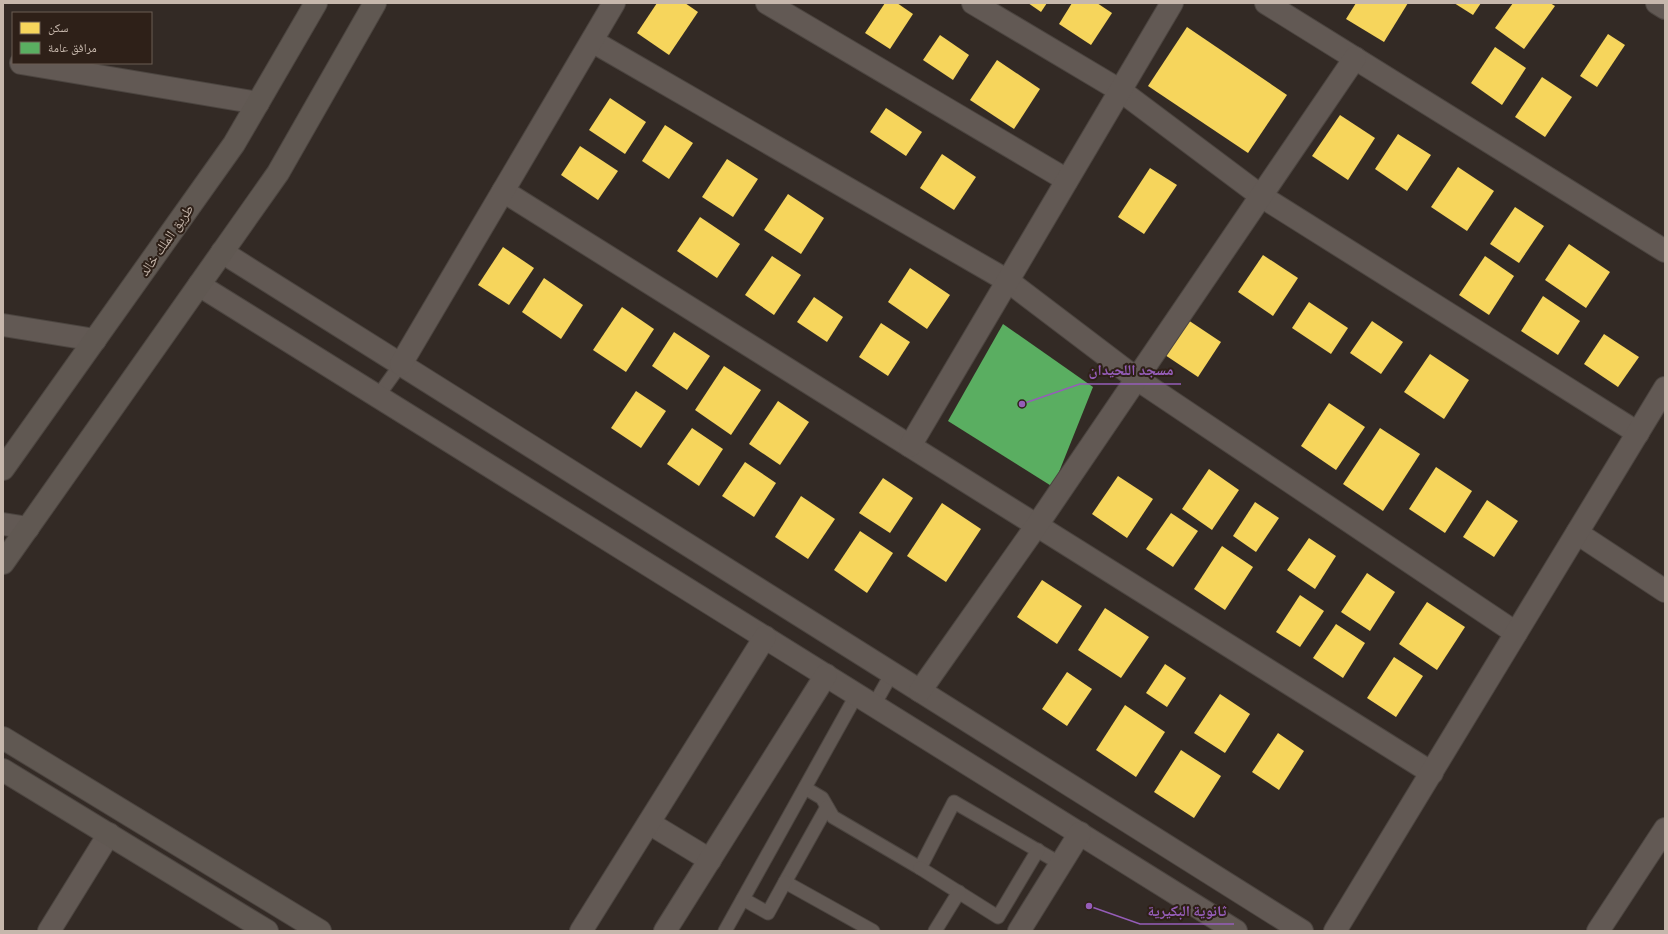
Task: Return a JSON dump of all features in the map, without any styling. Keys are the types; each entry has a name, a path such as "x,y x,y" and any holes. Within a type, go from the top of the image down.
{"main road":[{"name":"طريق الملك خالد","path":"3,469 234,144 316,3"},
{"path":"3,563 278,173 376,3"},
{"path":"3,738 320,931"},
{"path":"3,770 267,931"}],"street":[{"path":"401,364 614,3"},
{"path":"768,3 1068,180"},
{"path":"973,3 1120,91 1261,196 1638,433"},
{"path":"910,446 1172,3"},
{"path":"1266,3 1665,251"},
{"path":"1657,3 1665,8"},
{"path":"592,41 1008,281 1137,379 1516,633"},
{"path":"920,691 1037,525 1355,58"},
{"path":"27,64 258,103"},
{"path":"504,191 1432,773"},
{"path":"222,252 1302,931"},
{"path":"199,285 1236,931"},
{"path":"3,325 95,340"},
{"path":"1335,931 1665,388"},
{"path":"3,524 28,528"},
{"path":"1577,533 1665,590"},
{"path":"581,931 765,637"},
{"path":"665,931 826,675"},
{"path":"649,823 710,860"},
{"path":"1598,931 1665,829"},
{"path":"1019,931 1080,833"},
{"path":"49,931 109,834"}],"lane":[{"path":"378,396 401,364"},
{"path":"725,931 805,788 865,700 892,673"},
{"path":"805,788 822,798 833,817 920,868 998,917 1038,850"},
{"path":"920,868 954,802 1061,864"},
{"path":"743,899 768,913 827,807"},
{"path":"785,882 872,931"},
{"path":"935,931 959,892"}],"building: سكن":[{"path":"657,3 685,3 698,12 669,55 637,33"},
{"path":"885,3 897,3 913,14 890,49 865,33"},
{"path":"1028,3 1047,3 1041,12"},
{"path":"1072,3 1097,3 1112,13 1091,45 1059,24"},
{"path":"1356,3 1408,3 1384,42 1346,19"},
{"path":"1454,3 1481,3 1473,15"},
{"path":"1513,3 1550,3 1555,6 1524,49 1495,28"},
{"path":"1187,27 1287,95 1248,153 1148,86"},
{"path":"1608,34 1625,45 1597,87 1580,76"},
{"path":"940,35 969,55 953,80 923,60"},
{"path":"1495,47 1526,68 1502,105 1471,83"},
{"path":"997,60 1040,89 1014,129 970,100"},
{"path":"1542,77 1572,97 1545,137 1515,117"},
{"path":"610,98 646,122 625,154 589,130"},
{"path":"886,108 922,132 906,156 870,132"},
{"path":"1340,115 1375,138 1348,180 1312,156"},
{"path":"665,125 693,143 669,179 642,161"},
{"path":"1398,134 1431,155 1407,191 1375,169"},
{"path":"580,146 618,171 598,200 561,175"},
{"path":"942,154 976,177 954,210 920,188"},
{"path":"727,159 758,179 733,217 702,197"},
{"path":"1458,167 1494,191 1467,231 1431,207"},
{"path":"1150,168 1177,185 1144,234 1118,217"},
{"path":"788,194 824,218 801,254 764,230"},
{"path":"1515,207 1544,226 1519,263 1490,244"},
{"path":"700,217 740,244 717,278 677,251"},
{"path":"1569,244 1610,272 1586,308 1545,280"},
{"path":"503,247 534,268 509,305 478,285"},
{"path":"1263,255 1298,278 1273,316 1238,292"},
{"path":"772,256 801,275 774,315 745,295"},
{"path":"1485,256 1514,276 1489,315 1459,295"},
{"path":"910,268 950,295 927,329 888,302"},
{"path":"544,278 583,305 561,339 522,312"},
{"path":"1543,296 1580,321 1558,355 1521,331"},
{"path":"814,297 843,317 827,342 797,322"},
{"path":"1309,302 1348,328 1331,354 1292,328"},
{"path":"622,307 654,329 626,372 593,350"},
{"path":"1188,320 1221,342 1198,377 1165,355"},
{"path":"1372,321 1403,342 1381,374 1350,353"},
{"path":"881,323 910,342 888,376 859,357"},
{"path":"674,332 710,356 687,390 652,366"},
{"path":"1604,334 1639,357 1618,387 1584,364"},
{"path":"1430,354 1469,380 1444,419 1404,392"},
{"path":"724,366 761,390 731,435 695,410"},
{"path":"636,391 666,411 641,448 611,428"},
{"path":"778,401 809,422 780,465 749,444"},
{"path":"1329,403 1365,427 1336,470 1301,446"},
{"path":"692,428 723,449 699,486 667,464"},
{"path":"1380,428 1420,454 1383,511 1343,484"},
{"path":"745,462 776,483 754,517 722,496"},
{"path":"1436,467 1472,491 1445,533 1409,509"},
{"path":"1209,469 1239,490 1212,530 1182,509"},
{"path":"1118,476 1153,499 1127,538 1092,514"},
{"path":"883,478 913,498 890,533 859,513"},
{"path":"801,496 835,519 808,559 775,537"},
{"path":"1487,500 1518,521 1494,557 1463,537"},
{"path":"1255,502 1279,518 1256,552 1233,536"},
{"path":"942,503 981,529 946,582 907,556"},
{"path":"1171,513 1198,531 1173,567 1146,549"},
{"path":"860,531 893,553 867,593 834,570"},
{"path":"1309,538 1336,556 1315,589 1287,570"},
{"path":"1222,546 1253,567 1225,610 1194,589"},
{"path":"1367,573 1395,592 1370,631 1341,612"},
{"path":"1042,580 1082,606 1057,644 1017,617"},
{"path":"1300,595 1324,611 1300,647 1276,632"},
{"path":"1427,602 1465,627 1437,670 1399,644"},
{"path":"1105,608 1149,637 1121,678 1078,650"},
{"path":"1336,624 1365,643 1343,678 1313,658"},
{"path":"1394,657 1423,676 1396,717 1367,698"},
{"path":"1165,664 1186,678 1167,707 1146,693"},
{"path":"1067,672 1092,689 1067,726 1042,709"},
{"path":"1220,694 1250,714 1225,753 1194,733"},
{"path":"1125,705 1165,732 1136,777 1096,750"},
{"path":"1278,733 1304,751 1279,790 1252,772"},
{"path":"1181,750 1221,776 1194,818 1154,792"}],"building: مرافق عامة":[{"path":"1003,324 1093,387 1053,487 948,421"}],"place":[{"name":"مسجد اللحيدان","path":"1022,404"},
{"name":"ثانوية البكيرية","path":"1089,906"}]}
